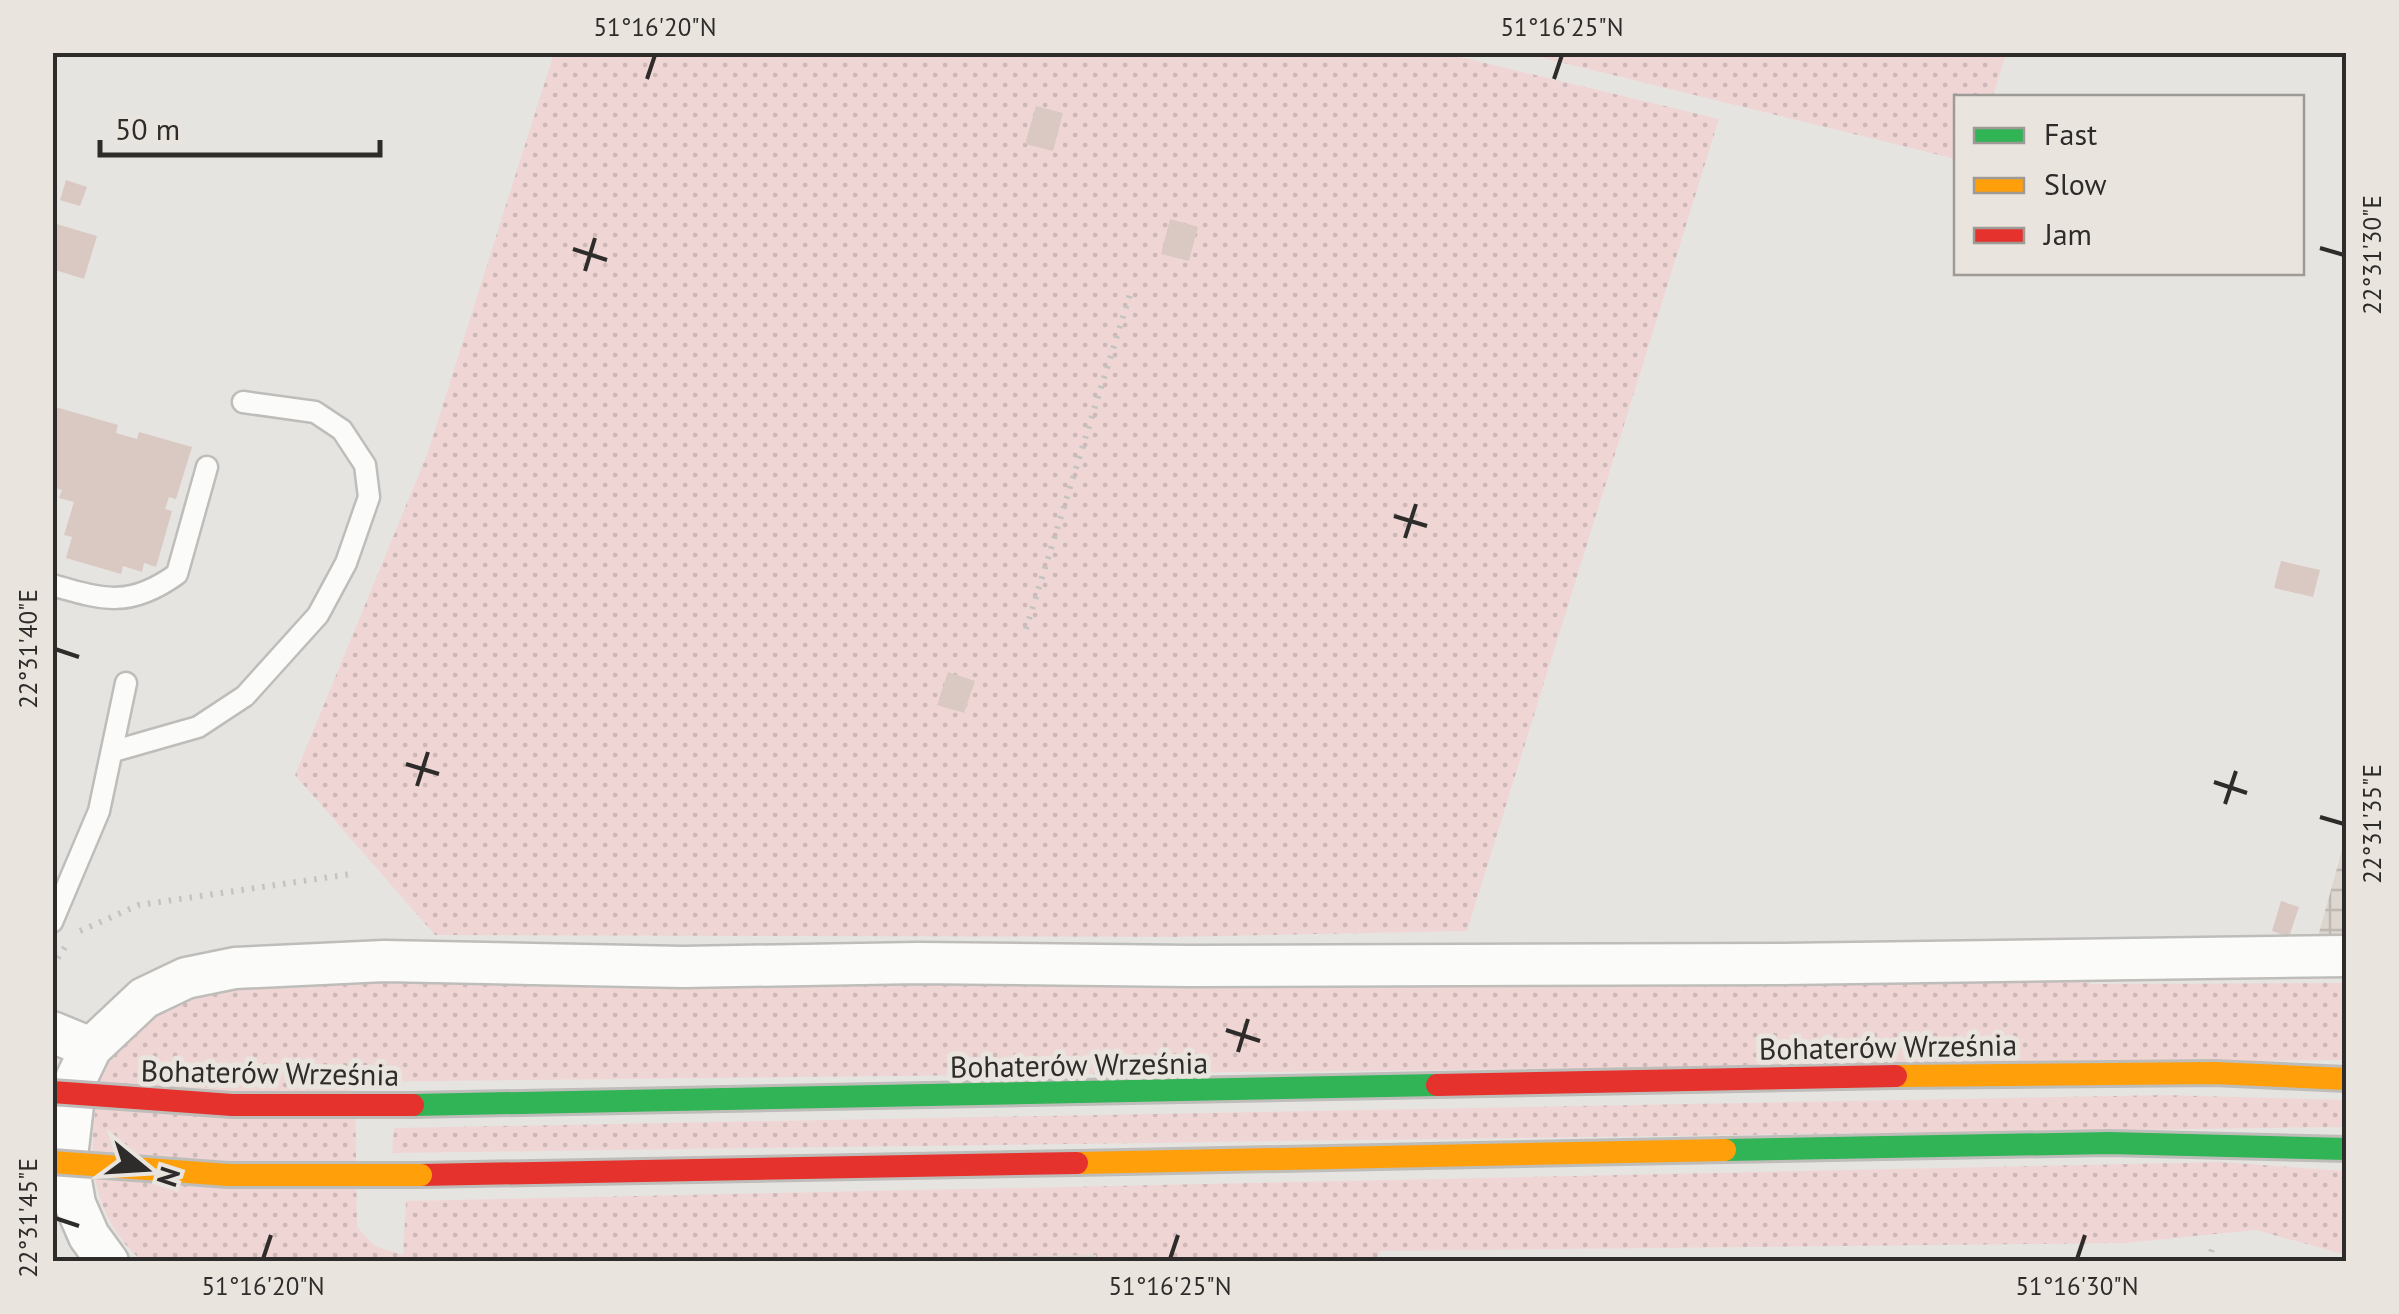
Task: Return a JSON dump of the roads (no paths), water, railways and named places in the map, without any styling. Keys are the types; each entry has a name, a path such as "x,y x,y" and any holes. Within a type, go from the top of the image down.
{"main road":[{"name":"Bohaterów Września","path":"52,1092 189,1104 314,1108 2040,1073 2214,1073 2346,1079"},
{"path":"52,1162 228,1175 420,1175 2032,1144 2346,1148"}],"street":[{"path":"108,1262 89,1236 75,1204 66,1157 76,1079 91,1048 144,998 186,978 234,968 384,962 683,967 918,963 1189,966 1784,964 2346,956"},
{"path":"52,1032 91,1048"}],"lane":[{"path":"114,752 198,727 244,696 318,615 346,563 368,497 365,465 342,430 314,412 242,402"},
{"path":"52,585 104,600 145,593 176,574 206,467"},
{"path":"52,922 99,811 126,684"}]}
